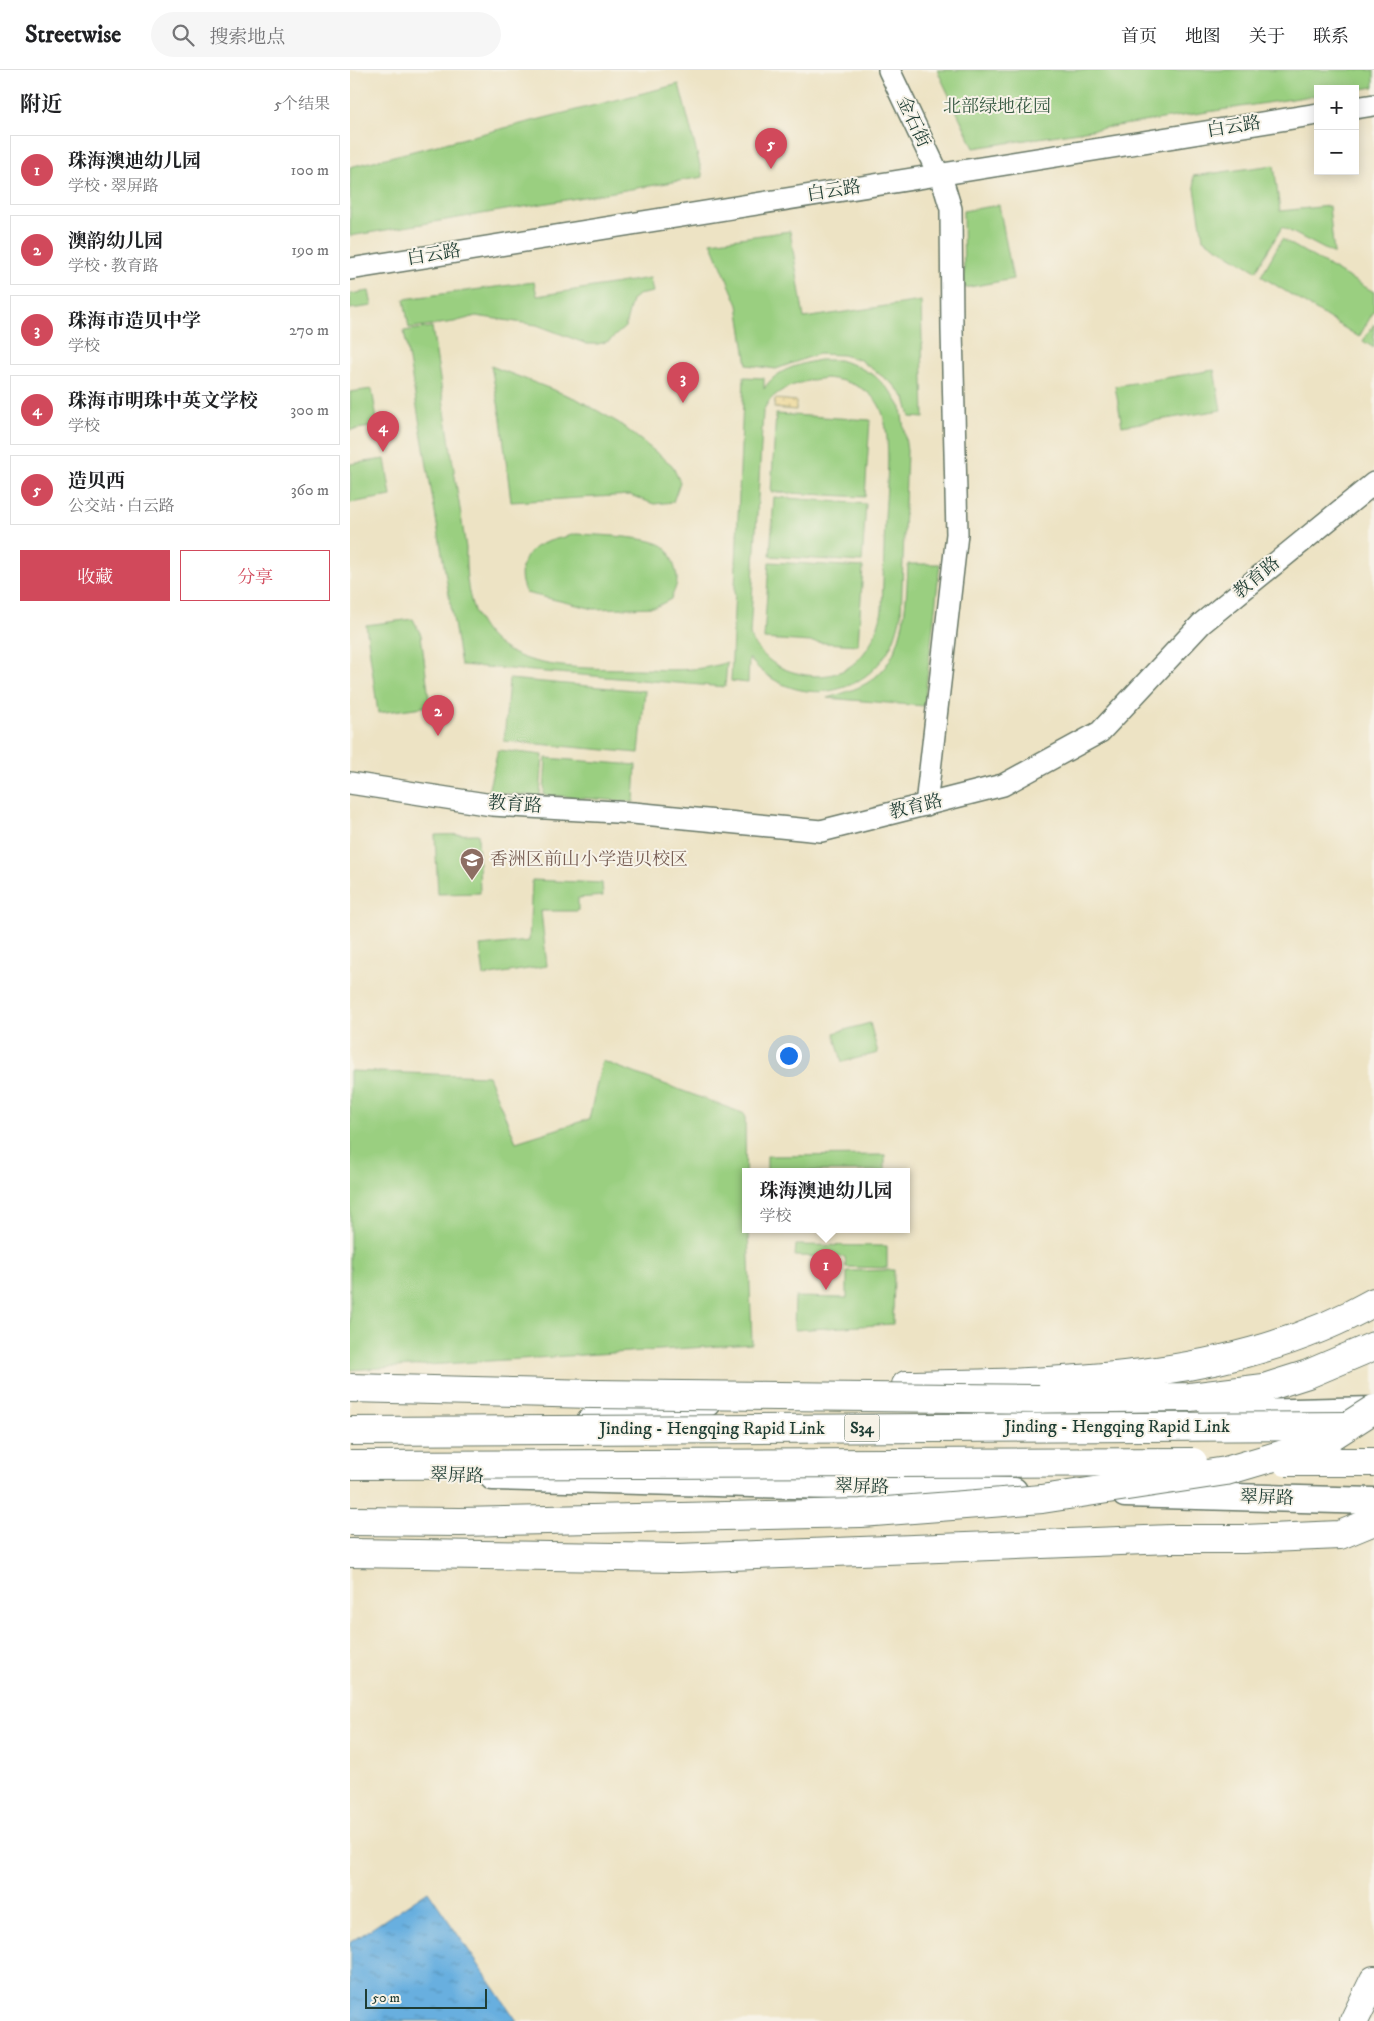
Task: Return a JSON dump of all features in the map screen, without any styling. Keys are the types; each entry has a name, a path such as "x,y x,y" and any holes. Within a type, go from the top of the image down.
{"highway":[{"path":"812,1387 1000,1383 1107,1376 1187,1368 1267,1349 1344,1320 1374,1302"},
{"path":"350,1388 584,1394 1039,1399 1190,1397 1264,1388 1308,1374 1374,1346"},
{"path":"350,1521 460,1522 861,1513 1042,1499 1226,1472 1321,1442 1374,1409"},
{"name":"Jinding - Hengqing Rapid Link","path":"350,1431 1374,1426"},
{"name":"Jinding - Hengqing Rapid Link","path":"350,1465 1374,1462"},
{"path":"350,1553 678,1558 1171,1539 1244,1539 1340,1535 1374,1521"},
{"path":"1354,2021 1374,1980"}],"main road":[{"path":"576,1423 812,1387"},
{"path":"350,1426 1074,1417 1374,1409"},
{"name":"翠屏路","path":"350,1473 1374,1501"}],"street":[{"name":"金石街","path":"889,70 944,186 951,208 957,534 926,805"},
{"path":"1359,107 1374,105"},
{"name":"白云路","path":"350,269 1314,115"},
{"name":"教育路","path":"350,783 492,804 633,813 821,831 1004,784 1100,732 1201,624 1374,482"}],"green space":[{"name":"北部绿地花园","path":"937,70 1374,70 1374,87 1359,89 1359,85 1314,85 1314,96 974,148"},
{"path":"679,84 703,177 350,236 350,167"},
{"path":"1274,165 1280,211 1329,206 1334,254 1282,227 1256,271 1203,239 1193,176"},
{"path":"999,205 1013,279 964,288 963,211"},
{"path":"790,231 804,318 921,301 924,418 910,417 905,398 894,385 860,360 843,355 818,354 776,369 747,365 738,305 711,242"},
{"path":"1282,239 1374,292 1374,311 1359,337 1261,276"},
{"path":"650,278 653,292 638,295 632,300 625,327 609,341 598,344 587,344 537,325 476,316 454,322 409,328 404,299 534,282 537,296"},
{"path":"369,291 372,306 350,309 350,294"},
{"path":"1374,324 1374,348 1363,341"},
{"path":"432,327 466,548 468,587 477,617 492,638 512,653 537,662 565,666 680,670 704,668 727,662 725,687 461,665 404,331"},
{"path":"820,360 839,360 857,366 875,376 891,392 901,408 907,451 901,615 888,651 874,668 858,681 840,689 820,692 801,690 782,684 764,673 749,658 748,683 731,681 744,377 764,378 764,389 774,377 788,369","holes":["817,379 833,379 861,388 872,396 877,402 886,426 888,459 882,611 873,638 858,660 847,668 835,673 822,676 806,675 786,670 776,665 757,648 750,634 763,412 767,403 773,397 789,387"]},
{"path":"491,366 577,399 619,423 672,465 680,482 673,502 654,504 630,495 511,502 501,419"},
{"path":"1214,370 1221,410 1122,426 1115,386"},
{"path":"372,389 378,426 350,430 350,392"},
{"path":"776,414 870,420 865,497 771,492"},
{"path":"385,459 391,496 350,503 350,464"},
{"path":"774,497 866,504 862,562 770,556"},
{"path":"576,534 650,541 666,548 670,554 677,577 671,599 656,607 594,609 526,593 521,576 525,560 532,550 546,542"},
{"path":"769,562 863,567 858,645 764,639"},
{"path":"908,564 940,564 924,706 827,698 867,683 880,673 890,660 897,646 901,630"},
{"path":"413,619 421,635 430,706 378,713 366,625"},
{"path":"509,679 645,691 639,753 504,741"},
{"path":"498,750 543,755 540,796 488,792"},
{"path":"546,758 636,765 634,802 544,795"},
{"path":"478,834 480,893 438,894 435,835"},
{"path":"532,880 602,883 603,896 578,898 578,911 541,911 547,966 484,976 480,946 529,941"},
{"path":"870,1023 878,1053 842,1062 834,1033"},
{"path":"602,1061 745,1114 745,1168 742,1168 742,1233 748,1233 752,1344 350,1370 350,1071 488,1076 516,1142 589,1119"},
{"path":"885,1155 885,1168 767,1168 767,1156"},
{"path":"796,1245 887,1246 887,1268 846,1267 845,1257 795,1256"},
{"path":"894,1270 893,1324 794,1330 795,1297 847,1298 847,1271"}],"sand":[{"path":"775,399 796,401 796,410 774,408"}],"water":[{"path":"428,1891 517,2021 350,2021 350,1943"}],"place":[{"name":"造贝西","path":"771,169"},
{"name":"珠海市造贝中学","path":"683,403"},
{"name":"珠海市明珠中英文学校","path":"383,452"},
{"name":"澳韵幼儿园","path":"438,736"},
{"name":"香洲区前山小学造贝校区","path":"472,881"},
{"name":"珠海澳迪幼儿园","path":"826,1290"}]}
